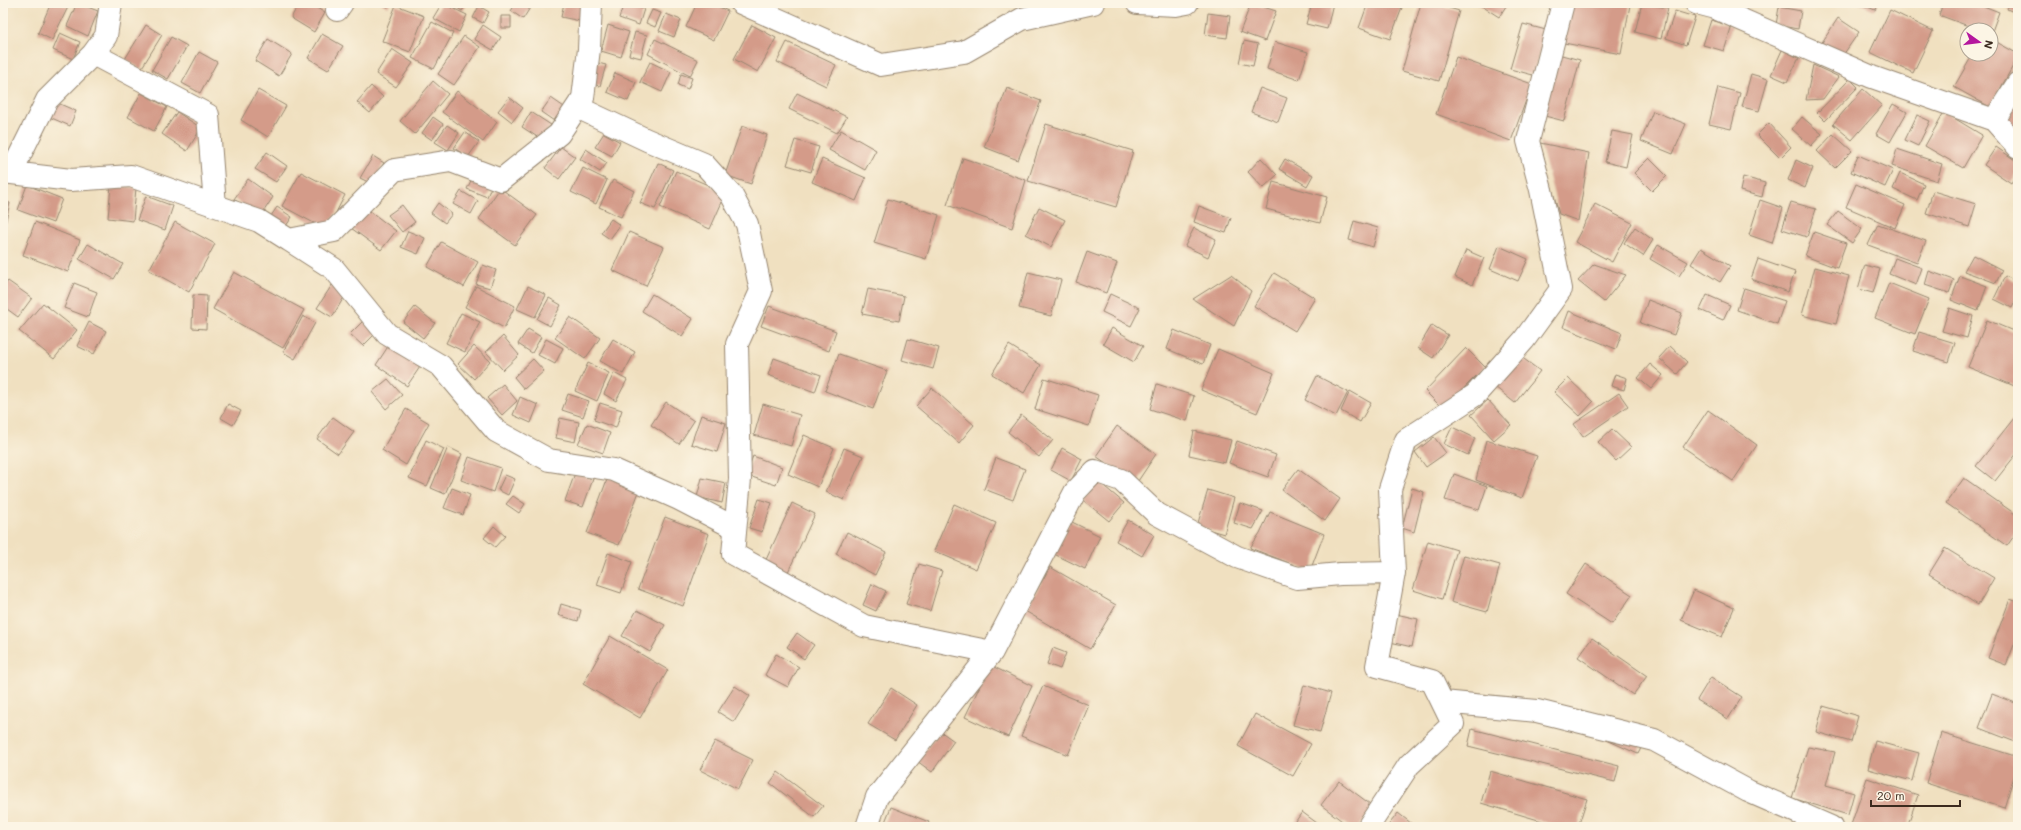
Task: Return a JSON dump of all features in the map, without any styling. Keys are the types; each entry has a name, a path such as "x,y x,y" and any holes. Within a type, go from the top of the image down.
{"street":[{"path":"111,3 106,36 93,54 47,100 7,173 71,180 131,176 259,221 334,269 388,334 441,366 496,431 549,460 614,470 679,499 735,528"},
{"path":"289,240 334,231 394,170 451,160 501,180 559,134 583,98 589,49 591,3"},
{"path":"741,3 881,66 964,52 1022,19 1080,5"},
{"path":"1136,3 1176,5 1187,3"},
{"path":"1368,827 1409,765 1454,724 1432,681 1377,666 1394,573 1390,490 1406,440 1475,395 1524,340 1561,289 1541,190 1528,141 1563,3"},
{"path":"1696,3 1715,8 1872,77 1994,120 2018,147"},
{"path":"93,54 208,115 215,206"},
{"path":"1994,120 2018,83"},
{"path":"577,107 646,140 704,164 731,194 747,224 761,291 737,344 740,479 733,554 864,626 992,652"},
{"path":"867,827 877,797 992,652 1043,557 1075,492 1095,471 1121,480 1156,514 1237,557 1297,578 1340,574 1394,573"},
{"path":"1443,702 1537,711 1654,740 1748,791 1831,827"}],"building":[{"path":"51,3 58,3 68,7 52,40 38,33"},
{"path":"77,3 98,11 88,36 67,26"},
{"path":"299,3 309,3 325,13 314,32 291,18"},
{"path":"381,3 390,3 388,7"},
{"path":"442,3 467,15 459,32 433,18"},
{"path":"450,3 467,3 462,11"},
{"path":"516,3 533,3 523,19 511,11"},
{"path":"564,3 584,3 580,21 561,17"},
{"path":"624,3 644,9 639,25 619,18"},
{"path":"697,3 710,3 728,11 714,40 686,27"},
{"path":"1251,3 1276,11 1265,41 1240,32"},
{"path":"1312,3 1333,3 1327,29 1306,24"},
{"path":"1368,3 1389,3 1402,8 1390,39 1359,28"},
{"path":"1421,3 1433,3 1459,11 1439,81 1402,71"},
{"path":"1477,3 1508,3 1499,17"},
{"path":"1529,3 1550,3 1549,7"},
{"path":"1571,3 1621,3 1630,5 1621,54 1564,43"},
{"path":"1642,3 1668,8 1661,39 1635,32"},
{"path":"1858,3 1878,3 1875,10"},
{"path":"1943,3 1976,3 1999,12 1995,22 1959,22 1939,15"},
{"path":"2010,3 2018,3 2018,14 2007,9"},
{"path":"396,5 424,16 410,52 382,41"},
{"path":"479,6 489,12 483,23 473,18"},
{"path":"1779,7 1801,11 1798,29 1776,25"},
{"path":"652,10 661,13 655,27 646,23"},
{"path":"1890,10 1933,31 1913,73 1870,52"},
{"path":"1675,11 1695,17 1686,45 1666,38"},
{"path":"1208,13 1230,16 1227,38 1205,35"},
{"path":"666,14 681,20 674,37 659,31"},
{"path":"501,16 511,16 511,28 501,28"},
{"path":"1838,18 1859,32 1841,58 1821,44"},
{"path":"1711,20 1732,26 1724,51 1703,45"},
{"path":"432,22 453,33 434,69 412,58"},
{"path":"1523,24 1546,30 1533,75 1510,69"},
{"path":"146,25 162,35 141,69 125,59"},
{"path":"483,25 501,37 493,50 474,39"},
{"path":"608,25 629,32 621,57 601,51"},
{"path":"752,25 776,38 758,72 734,59"},
{"path":"635,32 647,35 641,58 629,55"},
{"path":"60,33 80,42 73,59 53,50"},
{"path":"322,34 343,46 328,70 308,58"},
{"path":"464,36 480,47 454,85 438,74"},
{"path":"171,37 187,46 168,79 152,70"},
{"path":"268,39 292,54 279,76 255,61"},
{"path":"655,39 698,60 690,76 648,54"},
{"path":"1244,41 1258,44 1253,66 1239,63"},
{"path":"787,42 836,65 826,86 777,62"},
{"path":"1275,42 1308,52 1299,80 1267,69"},
{"path":"1999,43 2018,54 2018,57 1990,107 1954,87 1968,62 1999,62"},
{"path":"392,49 413,63 396,87 376,74"},
{"path":"1782,50 1799,58 1787,82 1771,75"},
{"path":"199,52 217,62 200,93 182,83"},
{"path":"1558,54 1580,60 1564,121 1541,115"},
{"path":"1456,57 1532,84 1511,141 1436,114"},
{"path":"594,62 606,65 600,86 588,83"},
{"path":"650,62 671,72 662,92 640,82"},
{"path":"1813,65 1839,77 1823,99 1806,100"},
{"path":"615,73 636,82 628,101 607,92"},
{"path":"681,74 692,78 688,89 678,85"},
{"path":"1751,74 1768,79 1759,111 1742,107"},
{"path":"1850,79 1858,87 1825,121 1817,113"},
{"path":"433,81 448,94 415,134 400,121"},
{"path":"371,86 383,97 370,113 357,102"},
{"path":"1718,87 1740,93 1731,129 1709,124"},
{"path":"1007,88 1041,101 1018,160 984,147"},
{"path":"1260,88 1287,98 1278,122 1251,112"},
{"path":"1863,89 1882,106 1852,140 1833,124"},
{"path":"258,90 286,106 268,137 241,120"},
{"path":"457,91 497,122 483,142 442,112"},
{"path":"141,93 167,107 154,131 128,117"},
{"path":"797,93 847,117 837,133 789,109"},
{"path":"509,97 523,108 512,122 498,111"},
{"path":"551,98 567,109 557,123 541,112"},
{"path":"53,101 76,111 70,126 47,116"},
{"path":"2018,101 2018,128 2005,120"},
{"path":"1893,104 1907,112 1890,142 1876,134"},
{"path":"1653,111 1686,124 1673,154 1641,141"},
{"path":"177,112 201,128 187,151 162,134"},
{"path":"531,112 551,125 542,140 522,127"},
{"path":"1944,112 1982,135 1963,168 1925,146"},
{"path":"1917,115 1930,121 1918,146 1905,140"},
{"path":"433,117 443,124 432,140 422,133"},
{"path":"1802,117 1822,134 1811,146 1792,129"},
{"path":"1769,123 1791,147 1780,158 1757,135"},
{"path":"1046,124 1133,151 1116,207 1028,181"},
{"path":"447,125 459,133 448,150 435,142"},
{"path":"742,126 767,135 751,184 725,175"},
{"path":"841,130 876,150 865,170 829,150"},
{"path":"1612,131 1633,135 1626,167 1605,162"},
{"path":"465,132 479,142 468,157 454,148"},
{"path":"604,133 620,142 612,156 595,147"},
{"path":"1833,134 1852,151 1835,168 1817,151"},
{"path":"795,140 819,147 811,172 787,165"},
{"path":"1540,143 1589,153 1578,221 1559,214"},
{"path":"561,147 575,157 559,179 545,168"},
{"path":"1996,147 2018,162 2018,172 2011,183 1984,165"},
{"path":"586,149 607,163 600,172 580,159"},
{"path":"1897,149 1942,164 1937,181 1892,166"},
{"path":"267,152 287,166 276,182 255,169"},
{"path":"1858,155 1893,170 1885,187 1851,172"},
{"path":"373,156 384,163 372,184 360,178"},
{"path":"963,158 1026,180 1012,228 947,205"},
{"path":"1261,158 1277,175 1263,188 1248,172"},
{"path":"1649,158 1667,176 1652,191 1634,173"},
{"path":"822,159 866,178 856,201 812,182"},
{"path":"1285,159 1313,175 1307,186 1279,169"},
{"path":"1796,160 1813,168 1805,188 1788,180"},
{"path":"658,163 673,170 655,209 640,203"},
{"path":"583,168 607,180 596,204 571,192"},
{"path":"676,171 726,193 710,229 660,207"},
{"path":"301,172 345,195 327,230 282,206"},
{"path":"1900,173 1924,184 1917,200 1893,189"},
{"path":"474,174 493,182 487,197 467,189"},
{"path":"1743,177 1765,183 1762,197 1740,191"},
{"path":"248,179 273,197 260,217 234,199"},
{"path":"613,180 634,191 621,217 599,207"},
{"path":"1273,182 1327,197 1320,223 1266,209"},
{"path":"1856,184 1905,205 1895,228 1846,207"},
{"path":"27,185 62,199 53,223 18,210"},
{"path":"111,185 136,188 133,221 108,218"},
{"path":"500,188 537,215 515,245 479,219"},
{"path":"461,191 478,201 471,214 453,204"},
{"path":"1933,191 1976,204 1969,227 1926,213"},
{"path":"146,196 173,206 165,230 137,220"},
{"path":"888,199 939,215 926,259 874,243"},
{"path":"1760,200 1783,208 1772,243 1749,235"},
{"path":"3,202 10,203 5,224 3,223"},
{"path":"1791,202 1816,209 1807,237 1782,229"},
{"path":"438,203 452,214 445,223 431,213"},
{"path":"1595,204 1632,223 1612,262 1575,242"},
{"path":"402,205 415,222 402,232 388,215"},
{"path":"1199,206 1231,218 1226,233 1194,222"},
{"path":"277,207 292,217 284,229 269,219"},
{"path":"1039,207 1065,220 1051,247 1026,234"},
{"path":"366,208 396,231 381,250 351,228"},
{"path":"1838,211 1862,229 1852,243 1827,225"},
{"path":"611,219 620,225 610,239 601,233"},
{"path":"1354,221 1378,228 1373,247 1349,240"},
{"path":"35,222 80,240 68,272 23,255"},
{"path":"175,222 215,244 189,292 149,270"},
{"path":"1878,224 1926,241 1917,263 1868,245"},
{"path":"1635,227 1653,240 1643,256 1624,243"},
{"path":"1194,228 1216,239 1208,257 1185,246"},
{"path":"408,231 425,238 418,254 401,247"},
{"path":"629,232 664,247 646,286 612,270"},
{"path":"1814,232 1846,243 1837,268 1805,256"},
{"path":"441,242 478,262 464,287 427,267"},
{"path":"88,244 123,264 114,279 79,259"},
{"path":"1658,245 1688,262 1679,276 1650,259"},
{"path":"1499,246 1528,259 1518,281 1490,269"},
{"path":"1701,248 1730,266 1720,282 1691,264"},
{"path":"1466,250 1484,258 1472,285 1455,277"},
{"path":"1087,252 1117,263 1106,293 1076,282"},
{"path":"1973,255 2002,270 1996,283 1964,271"},
{"path":"1895,258 1922,268 1916,285 1889,274"},
{"path":"1758,259 1795,272 1788,292 1751,279"},
{"path":"1594,264 1626,275 1604,302 1578,281"},
{"path":"2018,264 2018,275 2014,273"},
{"path":"483,265 496,270 490,288 476,284"},
{"path":"1865,265 1880,269 1873,293 1858,289"},
{"path":"1815,267 1849,276 1836,324 1802,315"},
{"path":"1929,271 1954,280 1949,293 1925,285"},
{"path":"234,272 304,310 283,348 213,309"},
{"path":"1028,272 1061,280 1051,316 1019,308"},
{"path":"1274,273 1315,298 1295,331 1254,306"},
{"path":"1231,275 1251,291 1234,326 1193,299"},
{"path":"1960,276 1987,286 1978,311 1951,300"},
{"path":"2005,276 2018,282 2018,296 2012,308 1994,299"},
{"path":"8,281 32,298 18,317 3,306 3,287"},
{"path":"74,283 97,292 88,317 64,308"},
{"path":"1889,283 1929,299 1915,334 1875,318"},
{"path":"332,285 346,294 332,317 317,308"},
{"path":"476,286 515,306 504,328 465,307"},
{"path":"528,286 546,295 535,317 517,309"},
{"path":"1744,288 1785,301 1777,324 1737,310"},
{"path":"868,289 904,296 899,321 862,314"},
{"path":"652,294 693,319 682,336 642,311"},
{"path":"1110,294 1140,308 1131,326 1102,312"},
{"path":"193,295 207,296 206,329 192,328"},
{"path":"1707,295 1730,305 1723,320 1700,310"},
{"path":"549,298 561,305 550,326 537,319"},
{"path":"1648,300 1682,313 1674,335 1640,323"},
{"path":"43,303 77,330 54,359 19,331"},
{"path":"769,306 836,331 829,351 761,326"},
{"path":"415,307 435,323 423,338 403,322"},
{"path":"1949,308 1973,316 1967,338 1942,331"},
{"path":"1569,311 1622,333 1616,349 1563,327"},
{"path":"461,313 480,322 465,352 446,343"},
{"path":"303,316 315,323 295,359 283,352"},
{"path":"570,317 600,338 585,359 555,338"},
{"path":"1987,320 2018,333 2017,387 1968,367"},
{"path":"363,321 376,333 363,346 350,334"},
{"path":"89,322 106,331 94,354 77,346"},
{"path":"1432,325 1448,335 1433,358 1418,348"},
{"path":"1112,328 1143,346 1134,362 1103,344"},
{"path":"528,329 541,337 532,353 518,344"},
{"path":"1174,330 1210,345 1203,364 1167,349"},
{"path":"1919,332 1955,343 1949,362 1913,351"},
{"path":"503,336 519,355 503,370 486,352"},
{"path":"546,339 563,348 555,364 538,355"},
{"path":"613,339 635,352 623,374 600,361"},
{"path":"908,339 939,348 933,369 902,360"},
{"path":"389,345 420,367 407,386 376,365"},
{"path":"1009,345 1041,365 1024,393 992,374"},
{"path":"474,346 490,361 474,379 458,364"},
{"path":"1670,346 1687,362 1677,374 1659,358"},
{"path":"1466,348 1485,367 1443,409 1425,391"},
{"path":"1218,349 1274,373 1257,413 1201,390"},
{"path":"839,354 887,371 873,409 825,391"},
{"path":"1520,356 1540,371 1515,403 1495,387"},
{"path":"774,358 821,375 815,392 768,375"},
{"path":"533,359 544,371 524,389 514,377"},
{"path":"588,363 609,373 597,401 575,391"},
{"path":"1650,364 1663,375 1651,389 1638,378"},
{"path":"614,373 627,380 616,401 604,394"},
{"path":"1615,374 1627,378 1624,390 1611,386"},
{"path":"1317,376 1348,392 1336,416 1305,400"},
{"path":"1044,378 1098,395 1089,426 1035,409"},
{"path":"1568,378 1593,402 1580,416 1554,392"},
{"path":"388,379 402,395 386,409 372,392"},
{"path":"503,384 517,401 502,415 487,398"},
{"path":"1157,384 1194,396 1187,421 1150,409"},
{"path":"932,388 974,425 959,443 916,406"},
{"path":"1350,391 1371,403 1360,422 1341,411"},
{"path":"1619,393 1628,406 1583,437 1574,424"},
{"path":"568,394 589,401 583,417 562,410"},
{"path":"520,397 538,405 531,423 513,415"},
{"path":"1488,400 1511,425 1494,440 1471,415"},
{"path":"666,402 694,421 679,444 651,425"},
{"path":"600,403 622,410 616,428 594,420"},
{"path":"228,404 241,411 233,425 221,418"},
{"path":"763,404 800,415 791,446 754,435"},
{"path":"406,409 429,423 406,465 382,450"},
{"path":"1708,410 1757,445 1733,481 1683,447"},
{"path":"2018,413 2018,452 1995,481 1976,466"},
{"path":"701,415 726,423 717,452 691,444"},
{"path":"1021,415 1053,440 1039,457 1008,432"},
{"path":"333,417 354,432 338,454 317,439"},
{"path":"560,418 579,422 575,442 556,438"},
{"path":"587,424 610,433 603,453 578,444"},
{"path":"1117,426 1156,454 1136,484 1096,456"},
{"path":"1452,427 1475,438 1468,455 1444,444"},
{"path":"1612,429 1631,447 1616,461 1598,442"},
{"path":"1194,431 1231,440 1225,463 1189,455"},
{"path":"804,435 834,448 818,487 788,474"},
{"path":"1434,437 1446,453 1426,467 1415,452"},
{"path":"426,440 444,449 427,486 409,478"},
{"path":"1486,440 1537,456 1522,498 1476,480"},
{"path":"1237,441 1276,455 1268,477 1229,463"},
{"path":"448,447 462,454 445,494 431,488"},
{"path":"844,448 863,456 844,500 826,492"},
{"path":"1062,448 1082,459 1071,481 1051,470"},
{"path":"753,456 782,467 776,485 746,475"},
{"path":"469,457 501,468 493,492 461,480"},
{"path":"996,458 1025,469 1013,500 984,489"},
{"path":"1298,469 1340,499 1325,521 1282,490"},
{"path":"575,473 593,479 583,507 565,501"},
{"path":"1454,474 1487,486 1479,510 1445,500"},
{"path":"505,475 515,479 508,495 498,490"},
{"path":"608,477 640,489 619,545 587,533"},
{"path":"702,478 726,483 722,503 697,497"},
{"path":"1964,478 2018,516 2018,530 2007,546 1946,503"},
{"path":"1098,481 1124,503 1109,521 1083,500"},
{"path":"452,488 470,495 463,515 444,508"},
{"path":"1412,488 1424,492 1414,532 1402,528"},
{"path":"1208,490 1234,498 1224,534 1197,526"},
{"path":"513,496 525,504 519,513 506,504"},
{"path":"759,499 772,503 762,532 749,528"},
{"path":"792,503 815,514 788,572 765,562"},
{"path":"1240,503 1263,511 1253,529 1234,523"},
{"path":"954,504 996,523 976,569 934,551"},
{"path":"1270,512 1324,534 1310,571 1250,548 1260,533"},
{"path":"665,517 709,534 683,606 638,589"},
{"path":"1128,520 1154,535 1142,556 1116,541"},
{"path":"1070,521 1100,536 1085,569 1054,554"},
{"path":"494,526 505,536 495,547 484,538"},
{"path":"847,532 886,552 875,575 836,554"},
{"path":"1428,541 1457,550 1442,599 1413,590"},
{"path":"1945,548 1994,578 1978,605 1929,574"},
{"path":"608,553 632,562 621,593 597,585"},
{"path":"1464,555 1500,565 1487,612 1451,602"},
{"path":"919,564 942,571 930,611 906,604"},
{"path":"1586,564 1632,595 1612,624 1566,594"},
{"path":"1050,567 1116,605 1090,649 1025,611"},
{"path":"872,584 886,591 876,611 863,605"},
{"path":"1694,590 1734,608 1722,637 1681,620"},
{"path":"2010,599 2018,602 2018,635 2006,665 1988,658"},
{"path":"561,604 581,610 578,621 558,615"},
{"path":"637,610 665,625 650,652 622,636"},
{"path":"1396,614 1418,619 1412,647 1390,642"},
{"path":"797,633 814,645 804,659 787,647"},
{"path":"610,636 668,670 640,718 583,684"},
{"path":"1592,638 1647,676 1633,695 1578,657"},
{"path":"1053,648 1066,653 1060,669 1047,664"},
{"path":"776,654 799,667 788,687 765,675"},
{"path":"990,665 1032,686 1008,737 965,717"},
{"path":"1711,677 1742,697 1728,719 1697,700"},
{"path":"1304,685 1331,693 1320,732 1293,725"},
{"path":"735,686 750,696 734,722 718,712"},
{"path":"1043,686 1089,705 1068,755 1021,736"},
{"path":"891,688 917,705 895,740 868,724"},
{"path":"1992,694 2018,704 2018,743 1979,728"},
{"path":"1823,706 1858,716 1851,742 1816,732"},
{"path":"1255,714 1311,744 1293,776 1238,746"},
{"path":"1472,729 1619,766 1615,782 1468,746"},
{"path":"940,731 954,741 932,772 917,761"},
{"path":"1941,733 2018,757 2018,764 2004,808 1926,783"},
{"path":"1598,736 1646,738 1638,754"},
{"path":"715,741 753,760 738,789 700,770"},
{"path":"1875,741 1919,753 1912,781 1868,769"},
{"path":"1808,747 1835,752 1826,785 1854,793 1848,815 1792,798"},
{"path":"1490,771 1587,799 1578,827 1562,827 1481,803"},
{"path":"778,772 823,806 814,817 770,783"},
{"path":"1867,778 1918,795 1907,827 1856,827 1851,825"},
{"path":"1339,781 1374,807 1359,827 1350,827 1321,805"},
{"path":"891,807 929,822 927,827 883,827"},
{"path":"1302,812 1321,826 1321,827 1292,827"},
{"path":"1398,813 1416,827 1387,827"}]}
